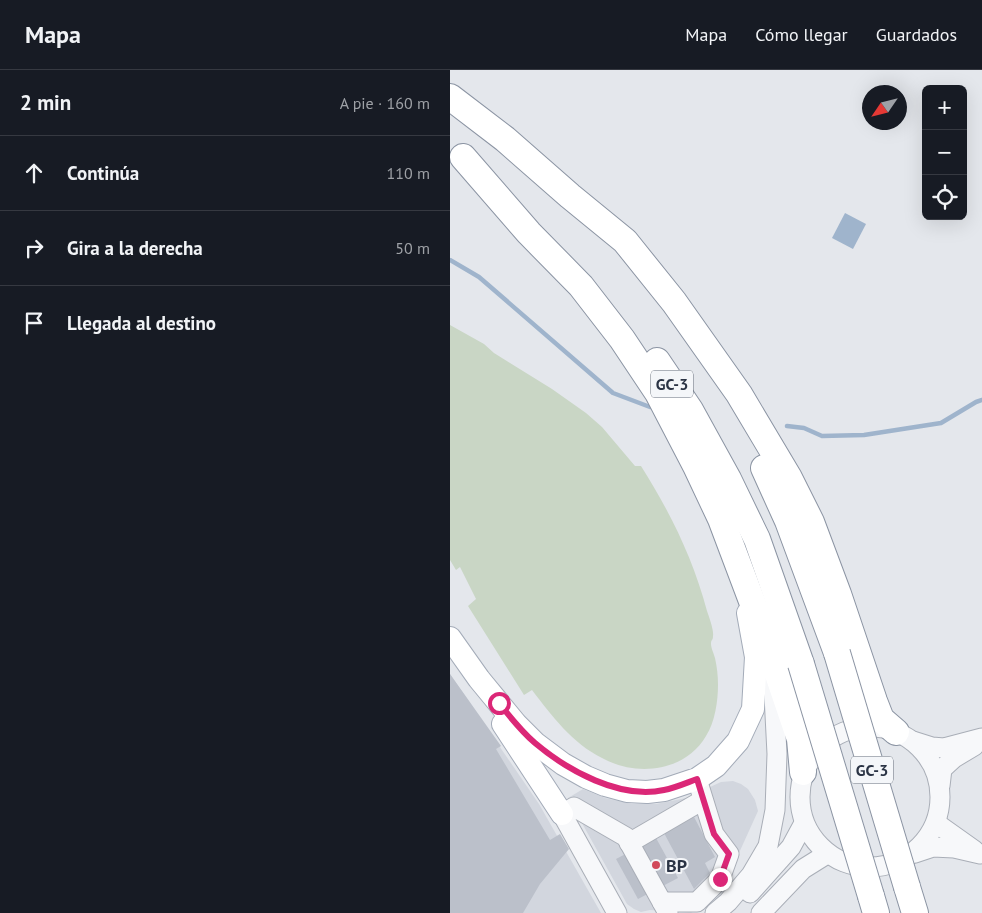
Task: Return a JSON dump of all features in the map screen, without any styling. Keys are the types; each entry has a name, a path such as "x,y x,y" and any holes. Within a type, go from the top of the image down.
{"highway":[{"name":"GC-3","path":"450,97 505,139 570,196 626,259 669,312 723,392 761,461 788,521 837,653 915,913"},
{"name":"GC-3","path":"456,152 535,220 592,280 640,336 690,410 728,479 757,539 801,664 873,904"},
{"path":"456,152 528,233 581,286 622,338 658,393 696,466 720,519 764,633 800,739 803,772"},
{"path":"570,196 625,241 674,302 739,394 788,478 811,522 882,719 904,736"}],"main road":[{"path":"450,638 479,679 516,724 535,743 563,764 586,777 627,791 647,792 700,789 716,766 738,741 754,709 756,657 749,615 729,560 720,519"},
{"path":"479,679 492,707 562,814"}],"street":[{"path":"723,911 751,875 768,846 775,810 777,754 774,695 766,659 749,615"},
{"path":"980,743 944,748 932,747 874,727 852,729 831,737 814,753 803,772 799,789 804,823 813,840 826,854 847,865 870,868 893,865 933,847 954,848 981,855"},
{"path":"904,736 925,753 934,768 940,786"},
{"path":"914,854 927,840 936,823 940,805 942,769 954,758 980,743"},
{"path":"629,843 700,789 714,834 729,854 720,879 723,911"},
{"path":"617,913 562,814 574,807 626,837 665,907 697,902 720,879"},
{"path":"723,911 735,909 791,847 804,823"},
{"path":"936,823 981,855"},
{"path":"761,913 803,869 826,854"}],"shaded area":[{"path":"450,674 539,804 601,913 450,913"},
{"path":"733,781 748,789 755,800 758,811 729,875 704,905 691,913 650,910 641,912 627,904 568,798 583,789 605,798 632,804 656,804 686,798 721,782"}],"green space":[{"path":"450,325 484,344 494,353 552,389 602,427 635,466 641,466 680,536 695,572 713,630 711,646 715,658 718,685 712,724 706,736 697,748 673,764 659,768 630,768 602,758 581,745 563,728 532,690 524,695 468,606 476,599 460,567 456,570 450,560"}],"water":[{"path":"845,213 866,224 853,249 832,238"}],"building":[{"path":"450,674 501,746 496,749 550,840 560,834 569,849 540,884 523,913 450,913"},
{"path":"694,817 715,857 705,863 710,873 694,889 664,833"},
{"path":"656,838 678,878 638,899 616,859"}],"waterway":[{"path":"450,260 479,277 613,393 650,407"},
{"path":"787,426 804,428 822,436 864,435 941,423 982,400"}],"place":[{"name":"BP","path":"656,865"}],"route":[{"path":"499,703 535,743 563,764 586,777 606,785 627,791 647,792 664,790 697,779 714,834 729,854 720,879"}]}
